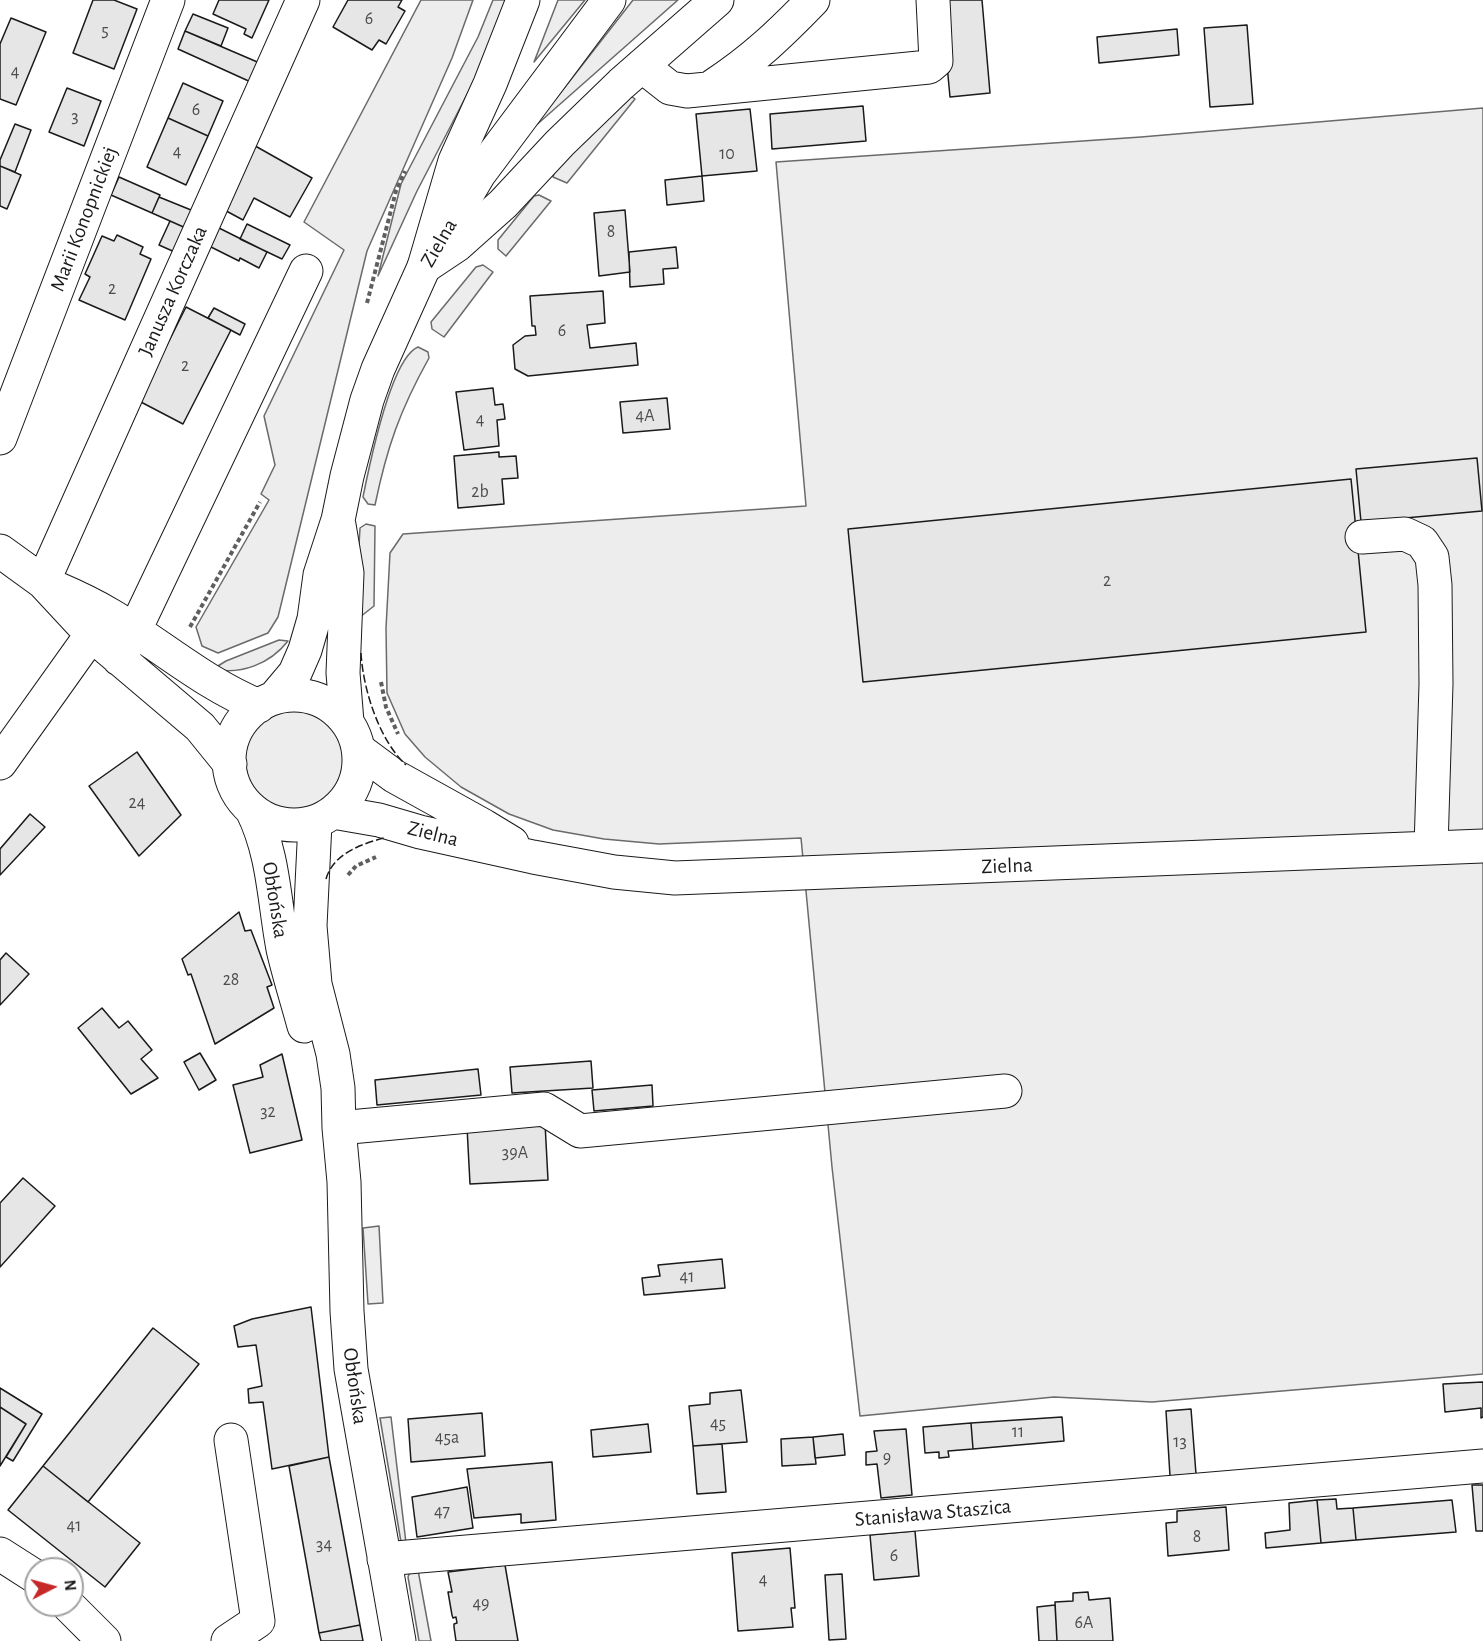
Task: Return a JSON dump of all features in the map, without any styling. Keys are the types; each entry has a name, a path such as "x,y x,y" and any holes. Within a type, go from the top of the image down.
{"street":[{"name":"Marii Konopnickiej","path":"0,438 168,0"},
{"name":"Janusza Korczaka","path":"43,582 303,0"},
{"path":"424,267 455,161 523,0"},
{"name":"Zielna","path":"267,702 296,673 305,650 314,619 320,575 338,520 346,476 367,400 378,369 424,267 479,174 609,0"},
{"path":"424,267 457,245 502,204 560,143 717,0"},
{"path":"712,87 744,66 772,42 813,0"},
{"path":"642,66 670,88 687,91 929,68 936,61 937,51 933,0"},
{"path":"127,645 306,271"},
{"name":"Zielna","path":"338,520 347,573 343,673 353,736 394,776 484,826 533,857"},
{"path":"1362,537 1405,534 1422,542 1432,557 1435,585 1436,663 1431,848"},
{"path":"0,551 127,645 230,764"},
{"path":"0,763 99,624"},
{"path":"127,645 197,673 240,698 267,702"},
{"path":"294,695 314,698 332,708 353,736 359,768 354,785 346,800 324,818 293,826 271,821 252,810 240,797 233,781 230,764 231,747 237,730 246,717 267,702 294,695"},
{"name":"Obłońska","path":"252,810 263,832 284,951 296,999 326,1098 339,1128"},
{"name":"Zielna","path":"324,818 379,820 420,832 533,857 614,872 675,878 1483,846"},
{"name":"Obłońska","path":"324,818 310,926 315,984 333,1054 338,1088 351,1369 399,1641"},
{"path":"339,1128 544,1109 580,1131 1005,1091"},
{"path":"228,1641 263,1631 231,1440"},
{"name":"Stanisława Staszica","path":"384,1559 1483,1466"},
{"path":"0,1554 24,1569"},
{"path":"80,1617 104,1641"}],"path":[{"path":"188,631 260,502"},
{"path":"381,681 391,720 402,740"},
{"path":"345,879 356,866 380,856"}],"shaded area":[{"path":"421,0 473,0 452,58 367,251 278,617 268,633 218,653 202,646 196,627 269,500 261,494 275,465 264,416 344,250 304,222"},
{"path":"493,0 510,0 489,52 417,191 378,276 401,184 478,37"},
{"path":"558,0 585,0 534,62"},
{"path":"633,0 678,0 533,128"},
{"path":"631,96 635,99 567,183 553,177 555,170"},
{"path":"1483,108 1483,1374 1152,1402 1054,1397 860,1416 832,1167 801,838 659,844 604,839 553,830 509,814 461,787 425,757 405,734 387,693 386,628 390,553 403,534 806,506 776,162 1141,137"},
{"path":"539,195 551,201 506,256 498,249 498,240 534,196"},
{"path":"483,265 493,272 444,337 432,329 431,322 476,267"},
{"path":"418,347 428,352 429,358 396,429 384,465 375,505 368,504 363,497 370,462 390,391 408,355"},
{"path":"366,524 375,526 374,606 360,617 358,563 360,528"},
{"path":"279,640 288,641 264,662 244,669 213,669 226,661"},
{"path":"295,708 315,712 332,723 343,740 347,760 343,780 332,797 315,808 295,812 275,808 258,797 247,780 243,760 247,740 258,723 275,712"},
{"path":"379,1226 383,1303 368,1304 363,1228"},
{"path":"391,1417 406,1543 401,1542 380,1418"},
{"path":"418,1570 431,1641 419,1641 408,1577 409,1574"}],"building":[{"path":"93,0 114,0 137,9 114,69 73,53"},
{"path":"219,0 269,0 252,38 244,34 246,29 213,14"},
{"path":"348,0 402,0 398,7 405,11 386,44 379,40 372,50 333,27"},
{"path":"941,0 982,0 990,93 950,97"},
{"path":"193,14 228,28 221,46 185,31"},
{"path":"11,18 46,32 16,105 0,99 0,44"},
{"path":"1247,25 1253,104 1210,107 1204,28"},
{"path":"1177,29 1179,55 1099,63 1097,37"},
{"path":"185,31 262,64 253,83 178,49"},
{"path":"183,83 223,101 208,136 168,118"},
{"path":"67,88 101,101 84,146 49,132"},
{"path":"863,106 866,141 772,149 770,114"},
{"path":"750,109 757,171 702,176 696,114"},
{"path":"168,118 208,136 186,185 147,167"},
{"path":"15,124 31,130 15,172 0,166 0,160"},
{"path":"250,143 312,178 290,217 254,198 243,220 217,206"},
{"path":"0,166 21,175 7,209 0,206"},
{"path":"702,176 704,201 667,205 665,180"},
{"path":"119,177 160,195 152,213 111,195"},
{"path":"159,197 196,212 188,229 152,213"},
{"path":"625,210 630,272 599,276 594,213"},
{"path":"170,221 188,229 177,253 159,245"},
{"path":"247,224 290,245 282,259 240,239"},
{"path":"213,225 267,252 259,268 205,244"},
{"path":"117,235 143,247 140,254 151,259 125,320 79,300 90,277 85,274 102,236 114,241"},
{"path":"676,247 678,268 663,269 664,284 630,287 629,252"},
{"path":"603,291 605,323 587,325 590,348 636,343 638,365 528,376 515,369 513,345 525,336 536,335 535,326 532,326 530,296"},
{"path":"186,307 231,330 183,424 139,401"},
{"path":"214,308 245,324 240,335 208,318"},
{"path":"493,388 495,405 503,404 505,419 497,420 499,446 464,450 456,392"},
{"path":"667,398 670,429 623,433 620,402"},
{"path":"499,452 499,457 516,456 518,478 502,479 504,504 458,508 454,456"},
{"path":"1477,458 1482,511 1361,522 1356,469"},
{"path":"1351,479 1366,632 863,682 848,529"},
{"path":"137,752 181,815 139,856 89,786"},
{"path":"30,814 45,827 0,875 0,849"},
{"path":"239,912 245,931 251,930 272,985 267,987 274,1008 215,1044 191,974 188,975 182,959"},
{"path":"6,953 29,974 0,1005 0,960"},
{"path":"102,1008 119,1028 128,1021 152,1050 141,1059 158,1078 131,1094 78,1028"},
{"path":"200,1053 216,1080 199,1090 184,1062"},
{"path":"282,1054 302,1140 250,1153 233,1085 263,1077 260,1065"},
{"path":"591,1061 593,1088 512,1093 510,1067"},
{"path":"478,1069 481,1095 377,1105 375,1080"},
{"path":"652,1085 653,1106 594,1111 592,1090"},
{"path":"545,1123 548,1180 470,1184 467,1127"},
{"path":"23,1178 55,1206 0,1267 0,1203"},
{"path":"722,1259 725,1288 644,1295 642,1278 660,1276 658,1265"},
{"path":"311,1307 329,1457 272,1469 263,1402 249,1403 248,1389 262,1386 256,1345 238,1347 234,1326 252,1319"},
{"path":"153,1328 199,1364 88,1502 43,1466"},
{"path":"1483,1382 1483,1417 1481,1418 1481,1408 1445,1412 1443,1384"},
{"path":"0,1388 42,1414 13,1461 6,1457 26,1424 0,1407"},
{"path":"741,1390 747,1442 693,1446 689,1406 710,1404 710,1393"},
{"path":"0,1407 26,1424 0,1466"},
{"path":"1191,1409 1196,1474 1170,1476 1166,1411"},
{"path":"482,1413 485,1456 411,1462 408,1419"},
{"path":"1062,1417 1064,1441 973,1449 971,1423"},
{"path":"971,1423 973,1449 948,1451 949,1457 939,1458 939,1452 925,1453 923,1427"},
{"path":"648,1424 651,1452 593,1457 591,1430"},
{"path":"906,1429 912,1495 881,1498 877,1464 866,1465 866,1452 877,1451 874,1431"},
{"path":"843,1434 845,1455 815,1458 813,1437"},
{"path":"813,1437 816,1464 782,1466 781,1439"},
{"path":"722,1444 726,1492 697,1494 693,1446"},
{"path":"329,1457 360,1625 319,1633 289,1466"},
{"path":"552,1462 556,1520 521,1523 521,1514 474,1518 467,1469"},
{"path":"43,1466 140,1543 105,1587 84,1570 84,1557 67,1557 8,1510"},
{"path":"1472,1485 1483,1485 1483,1531 1476,1531"},
{"path":"467,1487 473,1528 417,1537 412,1497"},
{"path":"1336,1499 1337,1509 1353,1508 1356,1540 1321,1543 1317,1500"},
{"path":"1317,1500 1321,1543 1266,1548 1265,1533 1290,1530 1289,1503"},
{"path":"1452,1500 1456,1532 1356,1540 1353,1508"},
{"path":"1226,1507 1229,1550 1168,1556 1166,1523 1177,1522 1177,1511"},
{"path":"915,1531 919,1576 874,1580 870,1535"},
{"path":"790,1548 795,1608 791,1608 793,1627 738,1631 732,1553"},
{"path":"505,1565 518,1641 456,1641 454,1624 457,1623 456,1617 453,1618 452,1615 448,1592 452,1592 448,1572"},
{"path":"842,1574 846,1639 829,1640 825,1575"},
{"path":"1088,1592 1089,1600 1110,1598 1113,1641 1057,1641 1055,1602 1073,1601 1073,1593"},
{"path":"1055,1605 1057,1641 1039,1641 1037,1607"},
{"path":"360,1625 363,1641 321,1641 319,1633"}],"fence":[{"path":"361,653 369,698 380,728 396,754 406,765"},
{"path":"326,879 335,863 349,851 384,838"}]}
